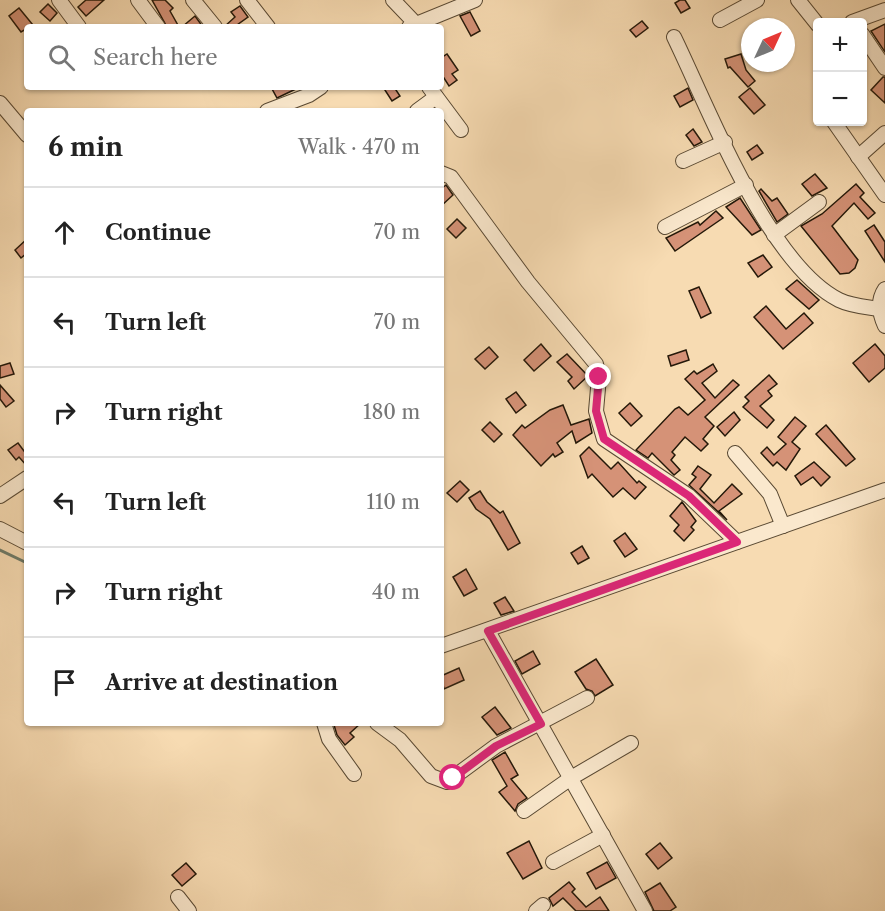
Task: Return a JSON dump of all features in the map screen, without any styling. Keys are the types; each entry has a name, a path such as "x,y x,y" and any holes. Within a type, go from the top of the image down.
{"street":[{"path":"59,0 77,24"},
{"path":"138,0 156,24"},
{"path":"193,0 213,24"},
{"path":"247,0 266,24"},
{"path":"393,0 411,24"},
{"path":"415,24 475,0"},
{"path":"720,21 757,0"},
{"path":"798,0 813,19"},
{"path":"864,18 885,9"},
{"path":"674,37 746,185 774,235 803,273 831,295 841,301 879,309"},
{"path":"867,41 885,68"},
{"path":"275,108 316,90"},
{"path":"419,108 432,92 444,108"},
{"path":"0,103 24,131"},
{"path":"444,108 460,130"},
{"path":"837,126 885,195"},
{"path":"858,157 885,133"},
{"path":"683,161 725,142"},
{"path":"444,174 451,177 528,282 596,364 599,377 596,411 604,439 689,496 737,542"},
{"path":"665,227 746,185"},
{"path":"774,235 819,202"},
{"path":"885,290 879,297 879,309 885,326"},
{"path":"735,453 770,494 783,526"},
{"path":"0,496 24,480"},
{"path":"444,645 885,490"},
{"path":"0,529 24,541"},
{"path":"488,631 645,911"},
{"path":"381,726 400,740 431,776 442,782 496,746 587,698"},
{"path":"325,726 329,739 354,774"},
{"path":"524,811 571,778 632,743"},
{"path":"553,862 603,835"},
{"path":"178,897 189,911"}],"building":[{"path":"86,0 104,0 86,16 78,7"},
{"path":"152,0 165,0 173,8 170,11 177,24 165,24"},
{"path":"685,0 690,8 681,13 675,3"},
{"path":"48,4 57,13 50,21 40,12"},
{"path":"240,6 248,17 238,24 227,24 235,17 231,12"},
{"path":"19,8 32,24 24,24 24,30 21,32 9,16"},
{"path":"470,12 480,31 471,36 460,16"},
{"path":"195,16 201,24 186,24"},
{"path":"642,21 648,28 636,37 630,30"},
{"path":"885,24 885,52 871,31"},
{"path":"447,54 458,70 452,74 457,80 449,86 444,78 444,56"},
{"path":"741,54 741,72 748,72 755,81 748,87 730,67 728,68 725,59"},
{"path":"885,77 885,103 871,90"},
{"path":"688,88 693,100 680,107 674,96"},
{"path":"750,88 765,105 754,114 739,97"},
{"path":"273,90 294,90 277,98"},
{"path":"385,90 396,90 400,96 392,101"},
{"path":"693,129 702,142 694,146 686,135"},
{"path":"757,145 763,153 752,160 747,152"},
{"path":"815,174 827,188 812,196 802,184"},
{"path":"856,184 864,193 860,197 875,213 868,219 854,203 832,226 858,260 855,268 849,273 840,274 801,226 822,214"},
{"path":"446,185 453,195 444,203 444,187"},
{"path":"761,189 772,201 777,198 788,214 777,222 759,191"},
{"path":"740,198 761,230 752,235 726,207"},
{"path":"716,211 723,218 675,251 666,238 698,222 700,225"},
{"path":"457,219 466,228 456,238 447,229"},
{"path":"874,225 885,242 885,262 865,231"},
{"path":"24,242 24,256 21,258 15,250"},
{"path":"763,255 772,267 758,277 748,263"},
{"path":"797,280 819,300 809,309 786,289"},
{"path":"699,287 711,313 701,318 689,291"},
{"path":"766,306 786,329 804,313 813,323 783,349 754,317"},
{"path":"541,344 551,356 534,371 524,360"},
{"path":"875,344 885,356 885,368 869,382 853,363"},
{"path":"489,347 498,357 485,369 475,359"},
{"path":"686,350 689,360 671,366 668,356"},
{"path":"567,354 588,376 574,389 568,381 572,377 557,362"},
{"path":"10,363 14,374 0,378 0,366"},
{"path":"713,364 717,371 702,383 715,398 733,380 739,385 705,417 714,426 703,439 708,444 701,451 685,437 672,452 675,455 671,460 680,470 674,475 652,453 648,458 636,450 675,409 679,407 688,415 705,400 685,379 694,371 697,374"},
{"path":"769,375 777,384 768,391 772,396 760,406 774,420 767,428 743,407 749,401 745,397"},
{"path":"0,385 14,401 6,407 0,399"},
{"path":"516,392 526,405 516,413 506,399"},
{"path":"630,403 642,416 631,426 619,413"},
{"path":"563,405 571,425 589,419 592,433 576,443 572,431 557,443 563,452 555,457 553,454 541,466 513,435 522,425 525,428 550,410"},
{"path":"734,412 740,420 725,436 717,427"},
{"path":"795,417 806,426 792,442 800,449 786,470 777,462 773,466 761,453 767,447 774,455 786,444 778,437"},
{"path":"490,422 502,434 494,442 482,430"},
{"path":"826,425 855,459 846,466 816,434"},
{"path":"18,443 24,451 24,463 19,457 16,460 8,450"},
{"path":"589,447 611,469 618,462 637,483 639,481 646,487 635,499 623,488 613,497 592,474 588,478 580,456"},
{"path":"814,462 830,477 821,486 813,477 801,485 795,476"},
{"path":"698,466 711,475 700,489 714,503 732,484 742,494 719,511 727,520 689,485 696,477 692,474"},
{"path":"460,481 469,490 457,502 447,493"},
{"path":"480,491 487,502 500,513 503,511 520,543 508,550 490,519 476,509 469,498"},
{"path":"682,502 696,521 691,527 694,530 684,541 674,531 679,525 670,516"},
{"path":"625,533 637,549 625,557 614,541"},
{"path":"582,546 589,558 578,564 571,553"},
{"path":"466,569 477,589 464,596 453,577"},
{"path":"505,597 514,611 501,615 494,603"},
{"path":"533,651 540,664 522,674 515,661"},
{"path":"596,659 613,685 595,696 592,691 586,689 575,672"},
{"path":"459,668 464,680 444,689 444,675"},
{"path":"495,707 511,728 497,735 482,717"},
{"path":"334,726 358,726 350,733 354,737 345,745 337,735"},
{"path":"505,752 518,775 511,779 527,798 518,804 515,811 499,792 507,786 492,760"},
{"path":"529,841 542,868 523,879 507,853"},
{"path":"660,843 672,858 658,869 646,854"},
{"path":"607,862 616,878 596,889 587,873"},
{"path":"186,863 196,874 182,886 172,875"},
{"path":"569,882 575,889 572,892 586,907 600,897 609,911 576,911 563,898 553,906 549,898"},
{"path":"660,883 676,907 670,911 654,911 645,892"}],"waterway":[{"path":"0,550 24,562"}],"route":[{"path":"453,778 496,746 541,724 488,631 737,542 689,496 604,439 596,411 599,377"}]}
